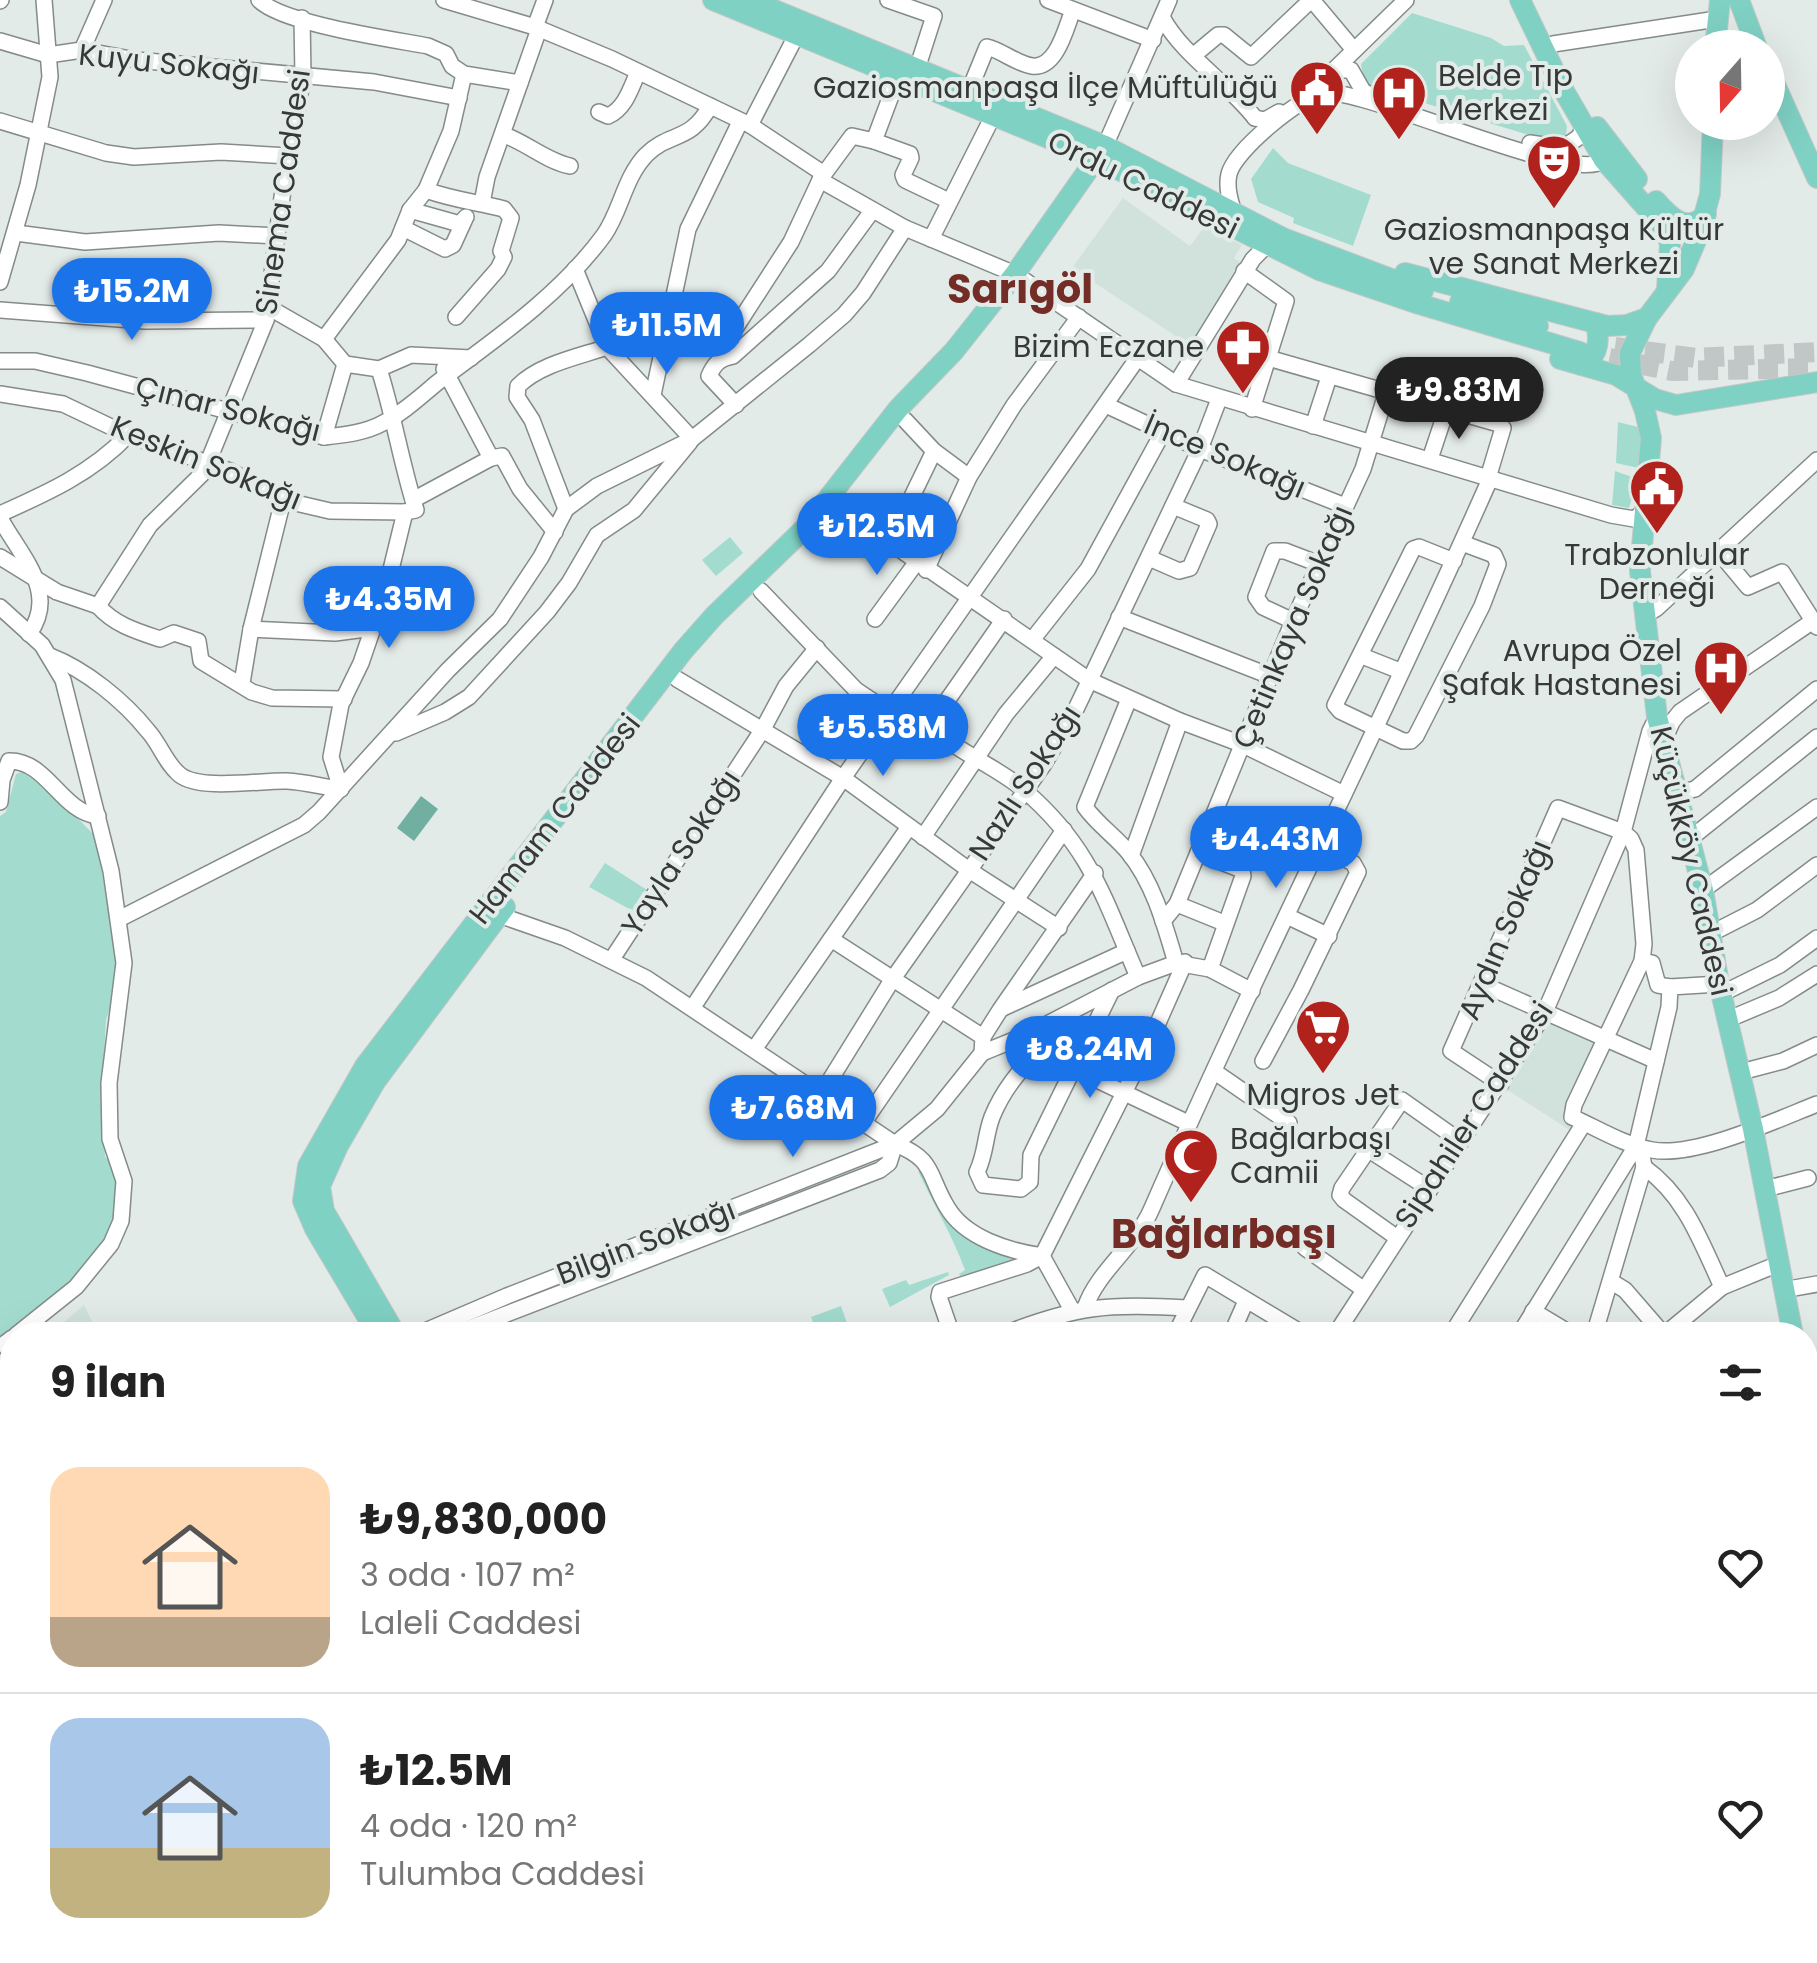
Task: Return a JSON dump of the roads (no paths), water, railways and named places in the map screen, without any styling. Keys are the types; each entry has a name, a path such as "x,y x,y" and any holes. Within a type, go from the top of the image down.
{"main road":[{"name":"Ordu Caddesi","path":"713,0 797,34 970,91 1234,213 1348,273"},
{"name":"Ordu Caddesi","path":"752,0 993,116 1064,146 1101,152 1270,248 1585,345"},
{"path":"1520,0 1596,125 1606,150 1667,234 1671,262 1666,296"},
{"path":"1528,0 1584,126 1674,219 1694,224 1706,214"},
{"path":"1739,0 1751,30"},
{"path":"1785,102 1804,125 1817,154"},
{"path":"1785,102 1817,178"},
{"path":"1634,385 1630,352 1647,318 1684,269 1706,214 1714,140"},
{"path":"1064,146 1073,165 1069,197"},
{"name":"Hamam Caddesi","path":"672,675 788,564 898,409 954,351 1015,274 1101,152"},
{"path":"1348,273 1432,279 1585,345 1655,399 1683,405 1817,382"},
{"path":"1585,345 1616,327 1647,318"},
{"name":"Hamam Caddesi","path":"370,1322 314,1229 303,1201 308,1166 366,1066 471,940 714,616 832,502 940,378 954,351"},
{"name":"Küçükköy Caddesi","path":"1634,385 1646,411 1651,438 1640,571 1656,709 1703,890 1790,1322"},
{"name":"Hamam Caddesi","path":"388,1322 324,1211 320,1186 374,1082 471,940"}],"street":[{"path":"0,282 16,233 50,77 44,0"},
{"path":"82,50 104,0"},
{"path":"259,0 266,7 302,18 428,46 446,54 452,66 464,74 520,83"},
{"path":"444,0 537,28 745,124 872,212 1015,274 1176,384 1624,519 1634,519 1644,512"},
{"path":"403,228 445,248 453,246 477,204 504,135 545,0"},
{"path":"874,141 934,16 888,0"},
{"path":"1048,0 1152,40 1176,38"},
{"path":"1101,152 1170,0"},
{"path":"1194,55 1218,34 1251,57 1311,0 1354,50"},
{"path":"1337,94 1360,54 1406,0"},
{"path":"1256,118 1272,118 1347,74 1354,50 1420,0"},
{"path":"1548,46 1718,9"},
{"path":"970,91 986,46 1032,66 1041,64 1058,50 1073,10"},
{"path":"1162,17 1176,38 1256,118"},
{"name":"Sinema Caddesi","path":"98,606 150,526 204,472 268,314 302,77 302,18"},
{"path":"652,394 688,229 797,34"},
{"name":"Kuyu Sokağı","path":"0,41 48,56 82,50 136,60 374,82 459,98"},
{"path":"599,112 608,116 615,113 628,96 638,72"},
{"path":"324,339 398,240 410,210 426,190 442,158 464,74"},
{"path":"1337,94 1328,81 1347,74"},
{"path":"1347,74 1368,94 1561,163 1592,167 1606,150"},
{"path":"1249,143 1312,96 1337,94 1554,149 1573,143 1584,126"},
{"name":"Çınar Sokağı","path":"0,361 52,365 324,437 347,435 382,424 471,358 575,269 615,220 619,200 644,157 690,133 701,124 710,106"},
{"path":"931,239 993,116"},
{"path":"1234,213 1228,192 1229,174 1249,143 1256,118"},
{"path":"0,121 106,154 134,157 221,152 288,156"},
{"path":"504,135 570,166"},
{"path":"736,405 708,376 791,242 822,177 852,136 910,154 905,180 949,202"},
{"path":"426,190 504,208 511,218 498,270 456,316"},
{"path":"410,210 460,224 464,221"},
{"path":"722,358 733,356 828,270 872,212"},
{"path":"119,919 304,825 500,618 566,509 596,486 692,439 736,405 844,314 905,228"},
{"path":"16,233 85,242 219,234 277,236"},
{"path":"1176,384 1244,272 1260,251 1270,248"},
{"path":"575,269 607,347 692,439"},
{"path":"1244,272 1286,301 1252,409"},
{"path":"0,310 144,321 268,314 324,339 345,364 379,369 412,355 471,358"},
{"path":"875,619 921,566 1014,405 1078,316"},
{"path":"566,509 532,420 518,397 518,386 526,377 607,347"},
{"path":"441,356 446,377 491,458"},
{"path":"1078,1309 1146,1222 1188,1123 1454,561 1489,478 1502,428 1268,358"},
{"path":"693,1007 843,778 1137,359"},
{"path":"324,437 345,364"},
{"path":"342,789 331,757 344,698 373,628 411,507 394,416 379,369"},
{"path":"1313,426 1329,377"},
{"name":"Keskin Sokağı","path":"0,394 63,404 128,435 209,462 283,500 330,510 411,507"},
{"name":"Çetinkaya Sokağı","path":"1164,921 1177,904 1293,621 1372,442 1386,394"},
{"name":"Nazlı Sokağı","path":"822,1094 892,980 1044,764 1149,558 1219,399"},
{"name":"İnce Sokağı","path":"1106,405 1200,449 1345,506"},
{"path":"1430,459 1446,411"},
{"path":"905,420 934,451 969,477"},
{"path":"1032,640 1088,569 1163,432"},
{"path":"29,634 39,621 42,592 0,516 82,474 128,435"},
{"path":"388,736 470,697 569,584 597,534 634,510 692,439"},
{"path":"889,544 934,451"},
{"path":"411,507 491,458 502,456 520,489 555,532"},
{"path":"1644,616 1817,460"},
{"path":"242,684 251,629 283,500"},
{"path":"832,502 1090,680 1242,744 1344,794"},
{"path":"1149,558 1186,572 1196,556 1208,530 1207,520 1173,506"},
{"path":"1454,561 1414,549 1335,705 1340,711 1403,741 1416,736 1496,572 1496,558 1462,543"},
{"path":"1664,740 1680,712 1815,625 1782,572 1748,587 1718,550"},
{"path":"1293,621 1263,608 1256,597 1274,552 1285,551 1319,564"},
{"path":"0,557 56,592 98,606 109,618 134,631 160,639 174,633 198,641 201,661 252,692 272,698 344,698"},
{"path":"761,591 856,690 890,712"},
{"path":"0,607 50,656 63,680 98,816 124,963 113,1040 109,1115 110,1140 124,1181 121,1220 111,1244 88,1274 34,1322"},
{"path":"1118,617 1270,676"},
{"path":"1004,619 930,725 1024,790 1064,830 1095,873 1138,977"},
{"path":"251,629 335,632 373,628"},
{"name":"Yayla Sokağı","path":"612,959 763,729 786,686 817,648"},
{"path":"50,656 65,662 109,694 148,730 180,775 196,782 255,785 286,781 342,789"},
{"path":"924,837 976,756 1054,656"},
{"path":"1362,656 1400,672"},
{"path":"448,670 470,697"},
{"path":"672,675 843,778 969,870 1058,928"},
{"path":"1678,793 1696,789 1817,689"},
{"path":"948,1322 940,1292 1042,1256 1124,1093 1180,963 1142,870 1085,807 1129,699"},
{"path":"1656,709 1680,712"},
{"name":"Sipahiler Caddesi","path":"1343,1322 1544,1014 1623,832 1656,709"},
{"path":"1131,856 1180,721"},
{"path":"1691,838 1817,737"},
{"path":"0,802 9,761 19,761 46,778 87,815 98,816"},
{"path":"1703,890 1817,807"},
{"name":"Aydın Sokağı","path":"1501,1084 1450,1051 1558,808 1623,832"},
{"path":"755,1048 909,827"},
{"path":"864,1122 1064,830"},
{"path":"1623,832 1636,850 1642,961 1571,1112 1572,1118 1636,1146 1664,1151 1722,1140 1817,1104"},
{"path":"1263,1061 1358,872 1354,863 1320,848"},
{"path":"1198,854 1242,870 1243,876 1210,969"},
{"path":"1712,934 1757,910 1817,865"},
{"name":"Bilgin Sokağı","path":"451,1322 710,1226 895,1144 937,1109 1095,873"},
{"path":"1177,904 1224,923"},
{"path":"493,911 612,959 693,1007 895,1144 922,1157 946,1206 961,1223 1002,1246 1042,1256 1078,1309"},
{"path":"1289,916 1328,936"},
{"path":"831,938 938,1010 982,1045 1026,1035 1138,977 1180,963 1210,969 1252,991"},
{"path":"1642,961 1652,964 1658,985 1720,989 1780,965 1817,938"},
{"path":"1000,1010 1127,950"},
{"path":"1729,1020 1779,998 1817,974"},
{"path":"1482,984 1656,1061"},
{"path":"1526,1322 1636,1146 1669,1008 1670,988"},
{"path":"1040,1051 1012,1078 991,1120 986,1153 977,1172 983,1185 1022,1189 1030,1182 1032,1155 1112,990"},
{"path":"1026,1035 1040,1051 1188,1123"},
{"path":"1740,1072 1817,1045"},
{"path":"1215,1072 1289,1123"},
{"path":"1396,1237 1340,1195 1342,1188 1402,1100 1460,1142"},
{"path":"1460,1322 1584,1123"},
{"path":"1598,1322 1644,1167 1636,1146"},
{"path":"1369,1150 1428,1188"},
{"path":"1644,1167 1686,1209 1722,1287"},
{"path":"1765,1189 1808,1178"},
{"path":"483,1322 710,1226"},
{"path":"1309,1233 1303,1242 1305,1248 1363,1289"},
{"path":"1680,1322 1722,1287 1778,1264"},
{"path":"1180,1322 1204,1274 1282,1322"},
{"path":"1612,1282 1625,1290 1653,1322"},
{"path":"1783,1290 1817,1284"},
{"path":"1237,1322 1246,1301"},
{"path":"1052,1322 1078,1309 1186,1308"},
{"path":"1532,1312 1549,1322"}],"tunnel":[{"path":"1615,347 1696,358 1817,352"},
{"path":"1580,352 1672,371 1817,368"}],"place":[{"name":"Gaziosmanpaşa İlçe Müftülüğü","path":"1317,137"},
{"name":"Belde Tıp Merkezi","path":"1399,142"},
{"name":"Gaziosmanpaşa Kültür ve Sanat Merkezi","path":"1554,211"},
{"name":"Bizim Eczane","path":"1243,396"},
{"name":"Trabzonlular Derneği","path":"1657,536"},
{"name":"Avrupa Özel Şafak Hastanesi","path":"1721,717"},
{"name":"Migros Jet","path":"1323,1076"},
{"name":"Bağlarbaşı Camii","path":"1191,1205"}],"district":[{"name":"Sarıgöl","path":"1020,289"},
{"name":"Bağlarbaşı","path":"1224,1234"}]}
